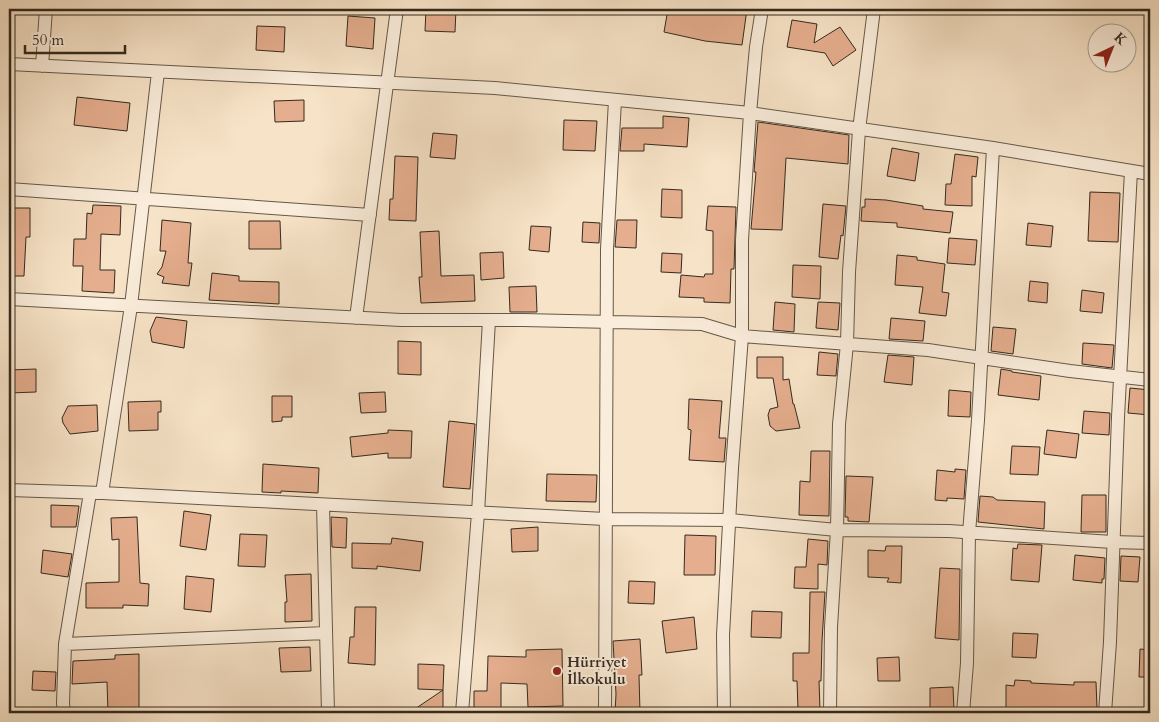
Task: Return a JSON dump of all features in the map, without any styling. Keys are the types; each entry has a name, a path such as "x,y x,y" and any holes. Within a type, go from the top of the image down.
{"street":[{"path":"42,66 46,9"},
{"path":"356,318 397,9"},
{"path":"724,713 724,635 742,336 742,240 750,113 756,47 762,9"},
{"path":"830,713 830,627 837,530 839,424 847,344 849,272 859,130 874,9"},
{"path":"9,64 495,88 750,113 993,148 1150,174"},
{"path":"64,713 65,644 131,306 158,72"},
{"path":"605,713 607,249 615,100"},
{"path":"963,713 967,663 969,533 978,420 993,148"},
{"path":"1105,713 1110,642 1112,542 1131,171"},
{"path":"9,190 370,215"},
{"path":"9,299 401,320 702,324 742,336 928,350 1070,371 1121,375 1150,380"},
{"path":"462,713 478,513 489,320"},
{"path":"9,490 605,519 730,520 837,530 969,533 1150,543"},
{"path":"324,505 328,713"},
{"path":"65,644 326,634"}],"building":[{"path":"426,9 456,9 455,32 425,31"},
{"path":"668,9 747,9 742,45 705,41 664,32"},
{"path":"348,16 375,18 373,49 346,46"},
{"path":"792,20 817,24 814,43 840,27 856,50 833,66 825,53 787,47"},
{"path":"257,26 285,27 284,52 256,50"},
{"path":"77,97 130,103 127,131 74,125"},
{"path":"304,100 304,121 275,122 274,101"},
{"path":"663,116 689,118 687,147 644,144 644,151 620,151 622,128 663,128"},
{"path":"564,120 597,121 595,151 563,150"},
{"path":"758,122 849,135 848,164 786,158 782,230 751,229"},
{"path":"433,133 457,135 455,159 430,157"},
{"path":"892,148 919,153 915,181 887,176"},
{"path":"955,154 978,157 976,177 972,176 972,206 945,205 946,184 951,184"},
{"path":"395,156 418,157 416,221 389,220 390,199 393,199"},
{"path":"662,189 682,190 682,218 661,217"},
{"path":"1090,192 1120,193 1118,242 1088,241"},
{"path":"865,199 886,200 923,206 923,209 953,212 950,233 897,227 897,223 861,221 862,207 865,207"},
{"path":"823,204 846,206 843,236 841,235 838,259 819,257"},
{"path":"93,205 121,206 120,235 101,234 100,270 115,270 114,293 82,291 83,266 73,266 74,239 86,239 87,213 92,214"},
{"path":"708,206 736,207 734,269 731,269 730,303 704,302 704,298 679,297 681,275 704,277 705,274 713,274 713,231 706,230"},
{"path":"9,208 30,208 30,237 26,237 24,276 9,276"},
{"path":"162,220 191,223 188,263 192,263 189,286 162,283 164,277 157,274 162,267 166,251 160,251"},
{"path":"617,220 637,220 636,248 615,247"},
{"path":"249,221 280,221 281,249 249,249"},
{"path":"583,222 600,223 599,243 582,242"},
{"path":"1028,223 1053,226 1051,247 1026,245"},
{"path":"531,226 551,227 549,252 529,250"},
{"path":"439,231 441,276 474,275 475,301 421,303 419,277 422,277 420,232"},
{"path":"949,238 977,240 975,265 947,263"},
{"path":"503,252 504,278 481,280 480,253"},
{"path":"662,253 682,254 681,273 661,272"},
{"path":"897,255 917,257 917,260 945,264 942,292 949,293 946,316 919,313 923,287 895,285"},
{"path":"793,265 821,266 820,299 792,297"},
{"path":"212,273 239,276 239,281 279,282 279,304 209,300"},
{"path":"1030,281 1048,283 1047,303 1028,301"},
{"path":"536,286 537,312 510,312 509,287"},
{"path":"1082,290 1104,293 1102,313 1080,311"},
{"path":"775,302 795,304 794,332 773,330"},
{"path":"818,302 840,303 838,330 816,328"},
{"path":"156,317 187,321 184,348 152,342 150,331"},
{"path":"891,318 925,321 923,341 889,339"},
{"path":"993,327 1016,329 1013,354 991,351"},
{"path":"398,341 421,342 421,375 398,374"},
{"path":"1083,343 1114,345 1112,368 1082,364"},
{"path":"819,352 838,354 836,376 817,375"},
{"path":"888,355 914,357 912,385 884,382"},
{"path":"757,357 783,357 783,380 789,379 793,404 800,428 776,431 770,426 768,415 770,409 778,407 773,378 757,378"},
{"path":"36,369 36,392 9,393 9,370"},
{"path":"1001,369 1041,376 1039,400 998,395"},
{"path":"1130,388 1150,390 1150,415 1128,413"},
{"path":"949,390 971,392 970,417 948,416"},
{"path":"385,392 386,412 361,413 359,393"},
{"path":"272,396 292,396 292,417 282,417 282,421 272,422"},
{"path":"689,399 722,401 719,438 726,438 724,462 689,460 691,430 688,429"},
{"path":"161,401 161,412 158,412 158,430 129,431 128,402"},
{"path":"97,405 98,431 70,434 62,418 68,406"},
{"path":"1084,411 1110,413 1109,435 1082,433"},
{"path":"449,421 475,424 470,489 443,487"},
{"path":"388,430 412,431 411,458 388,458 388,453 352,457 350,437 388,433"},
{"path":"1047,430 1079,434 1076,458 1044,454"},
{"path":"1012,446 1040,447 1038,475 1010,474"},
{"path":"811,451 830,451 829,516 799,515 800,481 810,482"},
{"path":"263,464 319,468 318,493 262,492"},
{"path":"955,469 966,470 964,499 947,498 947,501 935,500 937,470 955,472"},
{"path":"547,474 597,475 596,502 546,501"},
{"path":"846,476 873,477 869,522 848,521 848,517 845,517"},
{"path":"1082,495 1106,495 1106,532 1081,532"},
{"path":"980,496 993,497 997,500 1045,502 1044,529 978,522"},
{"path":"51,505 79,506 76,527 51,527"},
{"path":"184,511 211,515 206,550 180,546"},
{"path":"137,517 140,583 149,584 148,606 123,605 123,608 86,608 86,583 119,582 119,539 112,540 111,518"},
{"path":"331,517 347,518 346,548 332,547"},
{"path":"538,527 538,551 512,552 511,529"},
{"path":"240,534 267,535 265,567 238,566"},
{"path":"685,535 716,536 715,575 684,575"},
{"path":"392,538 423,542 420,571 377,566 377,569 352,568 352,543 391,544"},
{"path":"808,539 828,541 827,565 818,564 818,589 794,588 795,567 806,567"},
{"path":"1018,544 1042,545 1039,582 1011,580 1013,548 1017,549"},
{"path":"886,546 902,546 901,583 887,582 889,578 868,577 868,550 885,551"},
{"path":"43,550 72,554 68,577 41,573"},
{"path":"1075,555 1105,558 1104,579 1102,579 1102,583 1073,580"},
{"path":"1121,556 1140,557 1138,582 1120,581"},
{"path":"940,568 960,569 959,640 935,638"},
{"path":"311,574 312,621 285,622 285,602 287,602 285,575"},
{"path":"186,576 214,579 211,612 184,609"},
{"path":"629,581 655,582 654,604 628,603"},
{"path":"810,592 825,592 821,681 819,681 820,710 798,710 797,681 793,681 793,653 809,653"},
{"path":"355,607 376,607 375,665 348,663 350,637 354,637"},
{"path":"752,611 782,612 781,638 751,637"},
{"path":"694,617 697,649 666,653 662,621"},
{"path":"1013,633 1038,634 1036,658 1012,657"},
{"path":"640,639 642,675 639,675 640,713 615,713 616,694 613,641"},
{"path":"310,647 311,671 281,672 279,648"},
{"path":"562,649 563,706 528,707 527,684 501,683 501,713 474,713 474,691 487,691 488,656 526,657 526,650"},
{"path":"1140,649 1150,650 1150,677 1139,677"},
{"path":"139,654 139,713 108,713 107,682 72,684 73,661 115,659 115,655"},
{"path":"899,657 900,681 878,681 877,658"},
{"path":"418,664 444,665 443,690 418,689"},
{"path":"33,671 56,672 55,691 32,690"},
{"path":"1015,680 1031,681 1031,683 1074,685 1074,682 1096,682 1097,709 1058,709 1058,711 1006,710 1006,685 1014,686"},
{"path":"953,687 954,710 930,711 930,688"},
{"path":"443,690 443,713 409,713"}],"place":[{"name":"Hürriyet İlkokulu","path":"557,671"}]}
